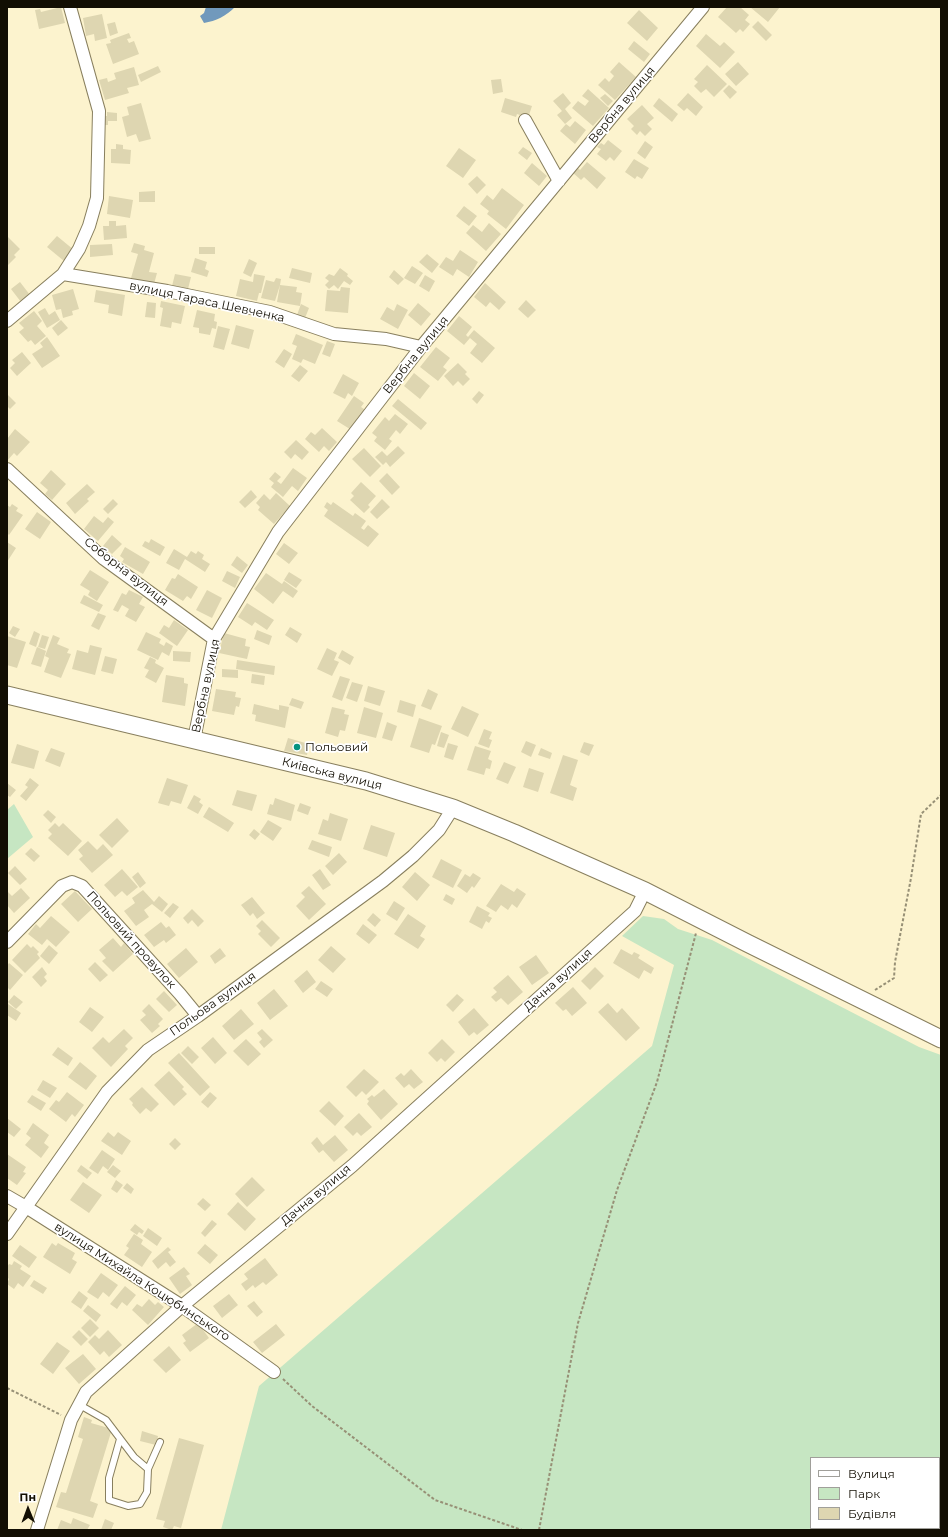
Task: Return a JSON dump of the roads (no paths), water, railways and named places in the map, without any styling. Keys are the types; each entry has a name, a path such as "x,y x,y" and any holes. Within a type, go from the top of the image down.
{"street":[{"path":"7,321 63,274 79,249 91,219 97,198 99,110 70,7"},
{"name":"Вербна вулиця","path":"194,740 214,639 278,532 421,347 703,7"},
{"path":"525,120 559,180"},
{"name":"вулиця Тараса Шевченка","path":"63,274 174,293 270,312 334,334 386,338 421,347"},
{"name":"Соборна вулиця","path":"7,469 104,559 214,639"},
{"name":"Київська вулиця","path":"7,695 366,781 453,808 514,833 645,891 894,1017 941,1039"},
{"name":"Польова вулиця","path":"7,1234 107,1092 148,1050 198,1016 383,881 413,856 439,830 453,808"},
{"name":"Польовий провулок","path":"7,942 62,886 72,882 82,886 180,994 198,1016"},
{"name":"Дачна вулиця","path":"37,1530 71,1420 78,1404 86,1392 182,1306 352,1166 635,911 645,891"},
{"name":"вулиця Михайла Коцюбинського","path":"7,1196 182,1306 274,1372"}],"lane":[{"path":"78,1404 106,1420 134,1457 148,1469"},
{"path":"120,1439 110,1478 109,1500 128,1506 140,1504 147,1492 148,1469 160,1442"}],"water":[{"path":"206,7 235,7 221,18 204,23 200,16 204,13"}],"place":[{"name":"Польовий","path":"297,747"}]}
